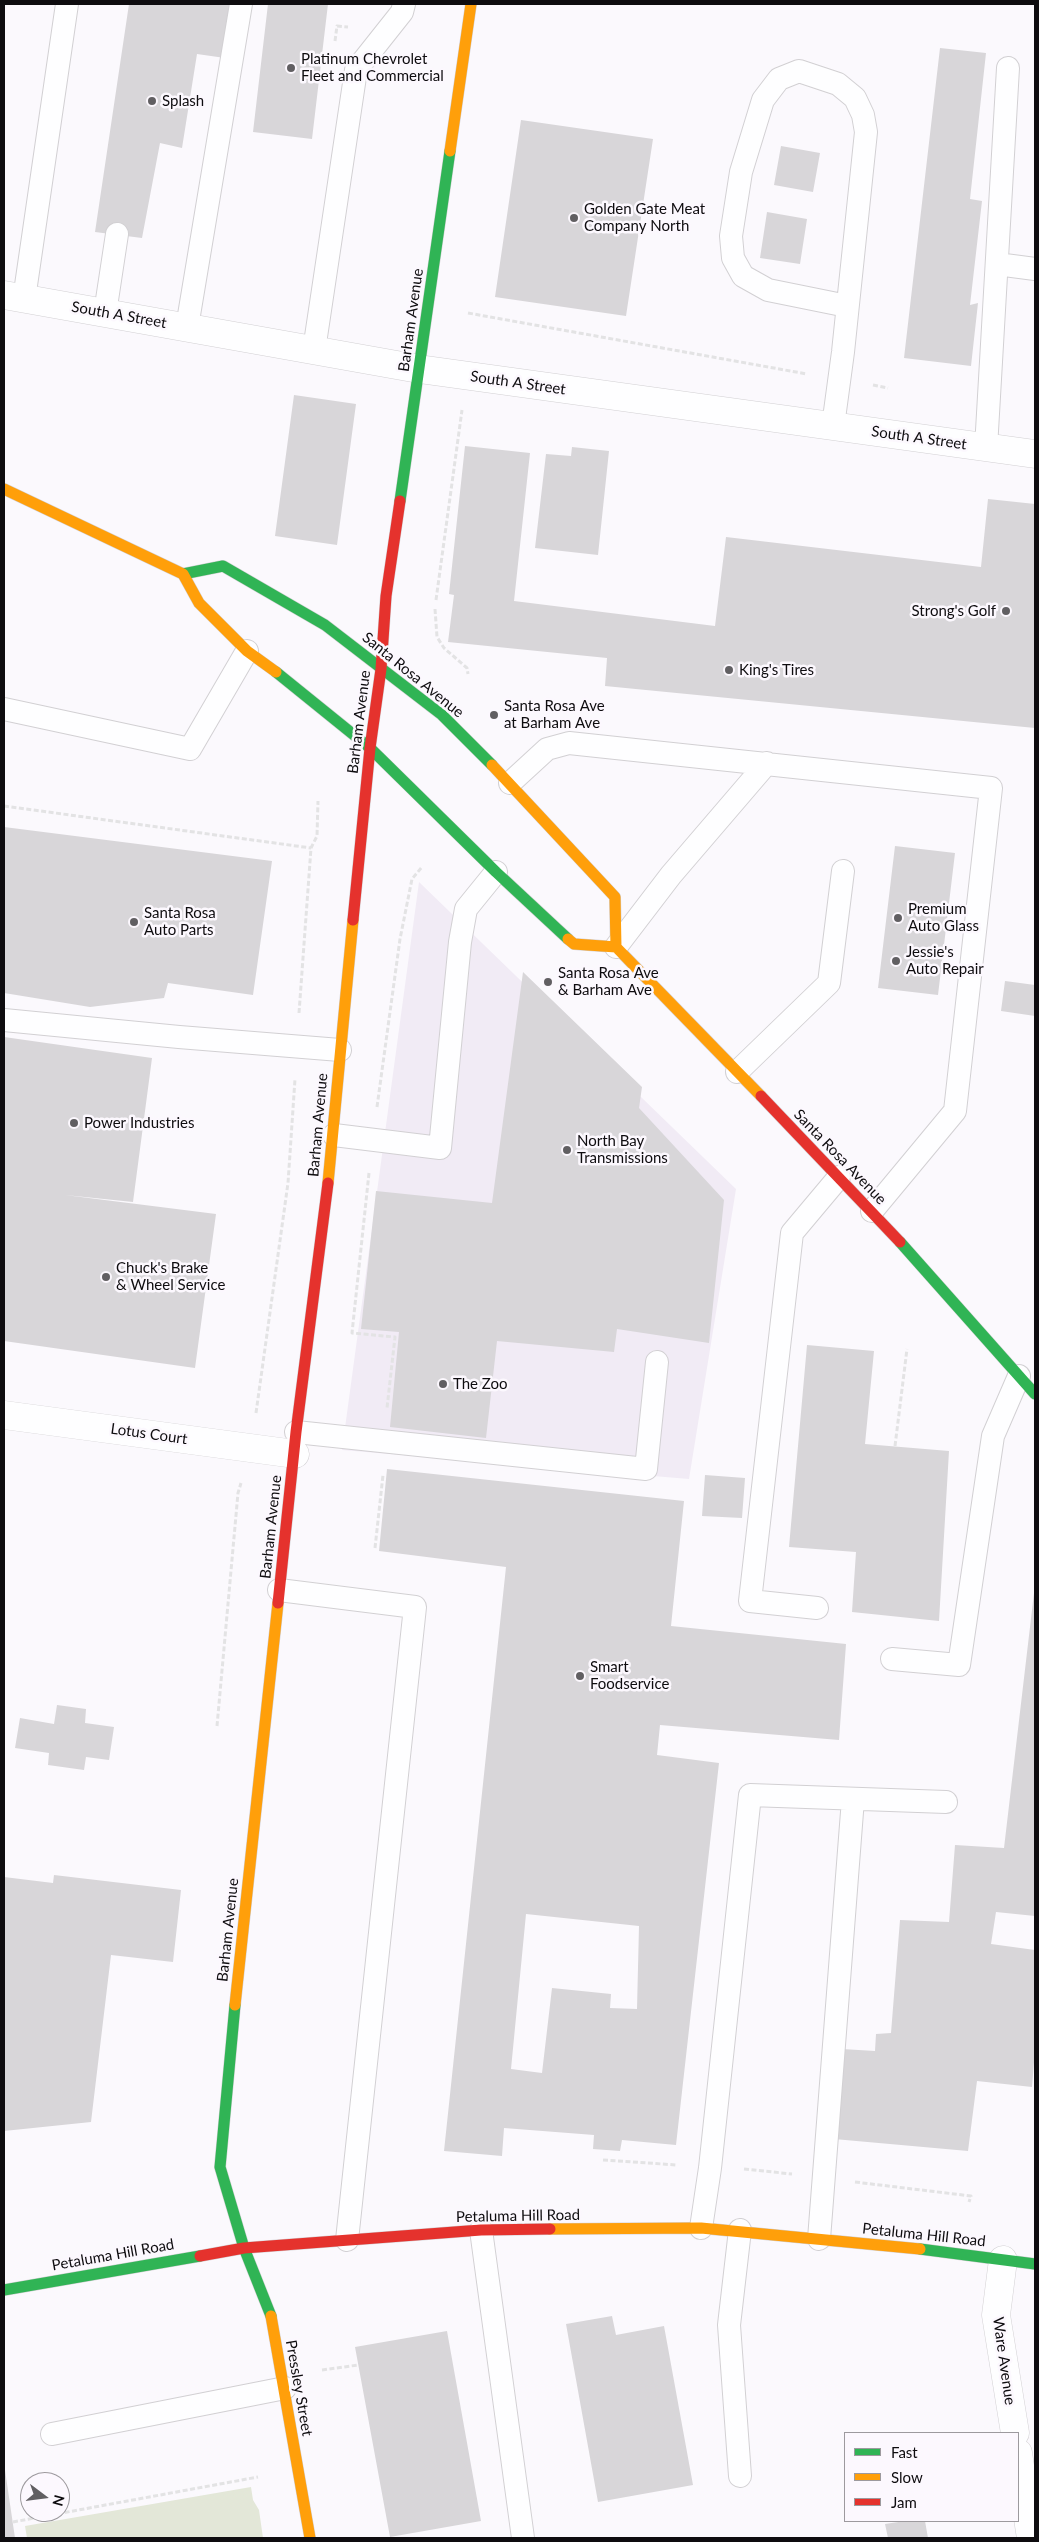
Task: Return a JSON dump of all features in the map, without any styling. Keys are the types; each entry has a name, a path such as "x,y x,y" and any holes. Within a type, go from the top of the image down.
{"main road":[{"name":"Barham Avenue","path":"244,2248 220,2167 239,1962 279,1590 334,1136 340,1050 370,748 381,669 386,596 470,4"},
{"path":"4,489 183,574 199,603 247,651 304,693 370,748 496,872 574,944 616,946"},
{"name":"Santa Rosa Avenue","path":"183,574 223,566 325,626 442,715 510,783 615,897 616,946 872,1211 1035,1394"},
{"name":"Petaluma Hill Road","path":"4,2290 244,2248 481,2230 701,2228 740,2230 956,2252 1035,2264"},
{"name":"Pressley Street","path":"244,2248 270,2312 285,2388 310,2538"}],"street":[{"name":"South A Street","path":"14,297 419,369 1035,454"},
{"name":"Lotus Court","path":"4,1415 251,1448 296,1443"},
{"name":"Ware Avenue","path":"1003,2260 996,2315 1015,2432"},
{"path":"1019,2458 1031,2522"}],"lane":[{"path":"14,297 67,4"},
{"path":"187,327 241,4"},
{"path":"314,350 356,70 402,12 404,4"},
{"path":"986,448 1008,68"},
{"path":"833,426 839,379 847,306 866,132 863,115 855,98 838,84 799,71 779,79 763,100 741,172 731,236 733,258 743,276 768,290 847,306"},
{"path":"105,313 117,234"},
{"path":"997,264 1035,270"},
{"path":"4,709 190,749 247,651"},
{"path":"510,783 547,749 569,743 991,788 955,1111 872,1211"},
{"path":"616,946 671,875 767,763"},
{"path":"737,1072 829,983 843,871"},
{"path":"334,1136 440,1148 460,942 466,909 496,872"},
{"path":"4,1020 340,1050"},
{"path":"817,1608 750,1600 792,1233 839,1177"},
{"path":"296,1443 646,1469 657,1362"},
{"path":"892,1659 959,1666 993,1436 1019,1376"},
{"path":"279,1590 415,1606 347,2240"},
{"path":"701,2228 710,2168 750,1796 946,1802"},
{"path":"819,2239 852,1799"},
{"path":"481,2230 523,2538"},
{"path":"740,2230 728,2325 740,2476"},
{"path":"52,2434 285,2388"}],"path":[{"path":"468,313 888,388"},
{"path":"436,600 463,401"},
{"path":"435,609 437,637 444,648 467,668 468,674"},
{"path":"217,1726 238,1493 251,1448 288,1183 311,848 317,836 318,801"},
{"path":"4,806 311,848"},
{"path":"895,1446 907,1349"},
{"path":"375,1548 383,1468"},
{"path":"603,2160 759,2170 971,2196 969,2202"},
{"path":"322,2370 358,2365"},
{"path":"13,2522 258,2478"}],"shaded area":[{"path":"419,882 736,1189 689,1479 342,1450"},
{"path":"251,2487 253,2500 259,2510 263,2538 27,2538 25,2526 48,2522 70,2522 70,2518"}],"building":[{"name":"Splash","path":"129,4 235,4 225,58 197,54 182,148 160,143 142,238 95,232"},
{"name":"Platinum Chevrolet Fleet and Commercial","path":"268,4 328,4 312,139 253,132"},
{"path":"940,48 986,53 970,199 982,201 970,305 978,303 971,366 904,358"},
{"name":"Golden Gate Meat Company North","path":"521,120 653,139 626,316 495,297"},
{"path":"781,146 820,153 813,192 774,185"},
{"path":"767,212 807,219 800,264 760,258"},
{"path":"294,395 356,404 337,545 275,536"},
{"path":"465,446 530,453 514,601 715,626 726,537 981,567 988,499 1035,504 1035,728 605,686 607,658 448,642 454,595 449,594"},
{"path":"572,447 609,451 598,555 535,548 546,454 571,456"},
{"name":"Santa Rosa Auto Parts","path":"4,827 272,861 253,995 168,983 164,998 90,1007 4,993"},
{"path":"895,846 955,853 938,995 878,988"},
{"name":"North Bay Transmissions","path":"523,972 642,1087 639,1108 724,1200 709,1343 617,1329 614,1352 497,1341 486,1438 390,1427 399,1332 361,1329 376,1191 492,1203"},
{"path":"1005,981 1035,985 1035,1016 1001,1011"},
{"name":"Chuck's Brake & Wheel Service","path":"4,1037 152,1058 133,1202 65,1195 216,1214 195,1368 4,1341"},
{"path":"807,1345 874,1351 865,1444 949,1451 939,1621 852,1612 856,1552 789,1547"},
{"path":"387,1469 684,1501 671,1626 846,1644 839,1740 660,1725 657,1755 719,1763 676,2145 622,2140 620,2151 593,2149 594,2135 504,2128 502,2156 444,2151 506,1567 379,1551","holes":["526,1914 639,1926 637,2009 610,2008 611,1994 552,1988 542,2073 511,2069"]},
{"path":"705,1475 745,1478 742,1518 702,1516"},
{"path":"1034,1593 1035,1916 996,1912 991,1944 1035,1950 1035,2050 1032,2087 977,2081 968,2151 834,2139 842,2049 875,2051 876,2034 891,2033 900,1920 949,1922 955,1845 1004,1848"},
{"path":"57,1705 86,1709 85,1723 114,1727 109,1760 86,1757 84,1770 48,1765 49,1753 15,1748 20,1718 54,1724"},
{"path":"54,1875 181,1890 173,1962 111,1955 91,2122 4,2131 4,1877 53,1883"},
{"path":"612,2316 616,2335 664,2326 693,2485 598,2502 566,2324"},
{"path":"447,2331 481,2521 390,2537 355,2347"},
{"path":"5,2470 15,2538 4,2538"},
{"path":"925,2522 928,2538 888,2538 885,2524"}],"traffic: fast":[{"path":"400,501 450,151"},
{"path":"183,574 223,566 325,625 442,715 492,765"},
{"path":"276,672 370,748 496,872 568,939"},
{"path":"900,1242 1035,1394"},
{"path":"235,2005 220,2167 244,2248 271,2316"},
{"path":"920,2249 1035,2264"},
{"path":"4,2290 200,2256"}],"traffic: slow":[{"path":"450,151 471,4"},
{"path":"4,489 183,574 199,603 247,651 276,672"},
{"path":"492,765 615,897 616,947"},
{"path":"328,1183 353,920"},
{"path":"568,939 574,944 616,947 761,1096"},
{"path":"235,2005 278,1603"},
{"path":"550,2229 701,2228 920,2249"},
{"path":"271,2316 310,2538"}],"traffic: jam":[{"path":"353,920 370,748 381,669 386,596 400,501"},
{"path":"761,1096 900,1242"},
{"path":"278,1603 296,1432 328,1183"},
{"path":"200,2256 244,2248 481,2230 550,2229"}],"place":[{"name":"Platinum Chevrolet Fleet and Commercial","path":"291,68"},
{"name":"Splash","path":"152,101"},
{"name":"Golden Gate Meat Company North","path":"574,218"},
{"name":"Strong's Golf","path":"1006,611"},
{"name":"King's Tires","path":"729,670"},
{"name":"Santa Rosa Ave at Barham Ave","path":"494,715"},
{"name":"Premium Auto Glass","path":"898,918"},
{"name":"Santa Rosa Auto Parts","path":"134,922"},
{"name":"Jessie's Auto Repair","path":"896,961"},
{"name":"Santa Rosa Ave & Barham Ave","path":"548,982"},
{"name":"Power Industries","path":"74,1123"},
{"name":"North Bay Transmissions","path":"567,1150"},
{"name":"Chuck's Brake & Wheel Service","path":"106,1277"},
{"name":"The Zoo","path":"443,1384"},
{"name":"Smart Foodservice","path":"580,1676"}]}
